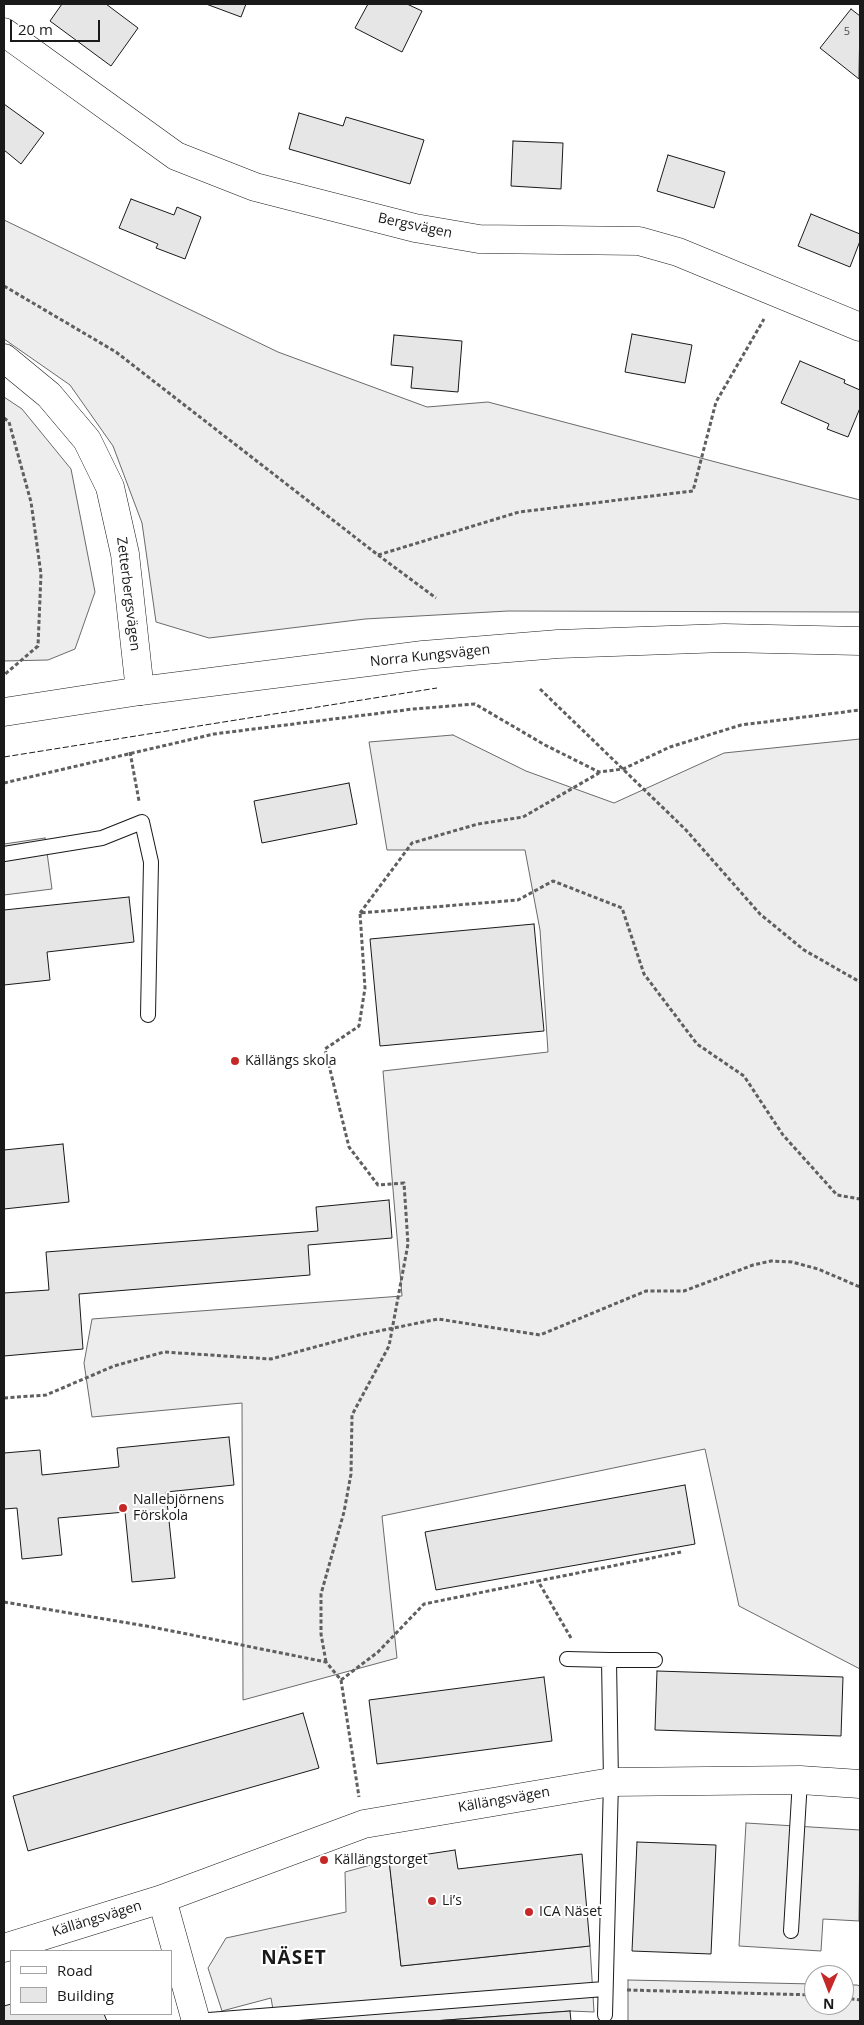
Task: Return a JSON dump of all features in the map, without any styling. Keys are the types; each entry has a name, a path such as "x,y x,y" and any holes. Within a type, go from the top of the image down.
{"street":[{"name":"Bergsvägen","path":"4,32 176,156 255,187 415,228 479,239 639,242 678,252 860,327"},
{"name":"Zetterbergsvägen","path":"4,358 49,395 87,440 110,487 125,554 140,691"},
{"name":"Norra Kungsvägen","path":"4,712 140,691 424,655 558,644 724,638 860,641"},
{"name":"Källängsvägen","path":"4,1948 162,1899 364,1824 610,1782 800,1780 860,1784"},
{"path":"162,1899 196,2021"}],"lane":[{"path":"4,854 102,838 142,822 151,862 148,1015"},
{"path":"567,1660 655,1660"},
{"path":"605,2015 604,1988 610,1782 609,1660"},
{"path":"791,1931 800,1780"},
{"path":"196,2021 604,1988"}],"path":[{"path":"4,286 116,352 436,598"},
{"path":"378,555 519,512 693,491 716,402 780,293"},
{"path":"4,418 8,422 31,502 41,574 38,646 4,674"},
{"path":"540,689 686,830 760,914 804,950 860,982"},
{"path":"4,783 130,752 214,734 413,709 475,704 545,745 599,772"},
{"path":"364,1824 355,1781 341,1680 326,1662 321,1634 321,1594 350,1484 352,1415 389,1346 408,1244 404,1182 378,1185 349,1146 325,1048 359,1026 365,988 360,914 412,843 478,824 523,817 599,772 622,769 670,747 741,725 860,710"},
{"path":"130,752 142,822"},
{"path":"360,914 518,900 553,881 622,908 644,974 697,1044 744,1076 783,1135 837,1195 860,1199"},
{"path":"4,1398 46,1395 114,1366 164,1352 271,1359 391,1328 438,1319 540,1335 646,1291 684,1291 771,1260 792,1262 818,1269 860,1287"},
{"path":"341,1680 378,1652 424,1604 681,1552"},
{"path":"538,1581 584,1660"},
{"path":"4,1602 152,1627 326,1662"},
{"path":"604,1988 657,1992 804,1995"}],"shaded area":[{"path":"4,220 278,352 427,407 488,402 860,500 860,612 508,611 365,619 209,638 156,622 142,523 113,446 70,385 4,339"},
{"path":"4,397 22,409 71,469 95,592 75,649 48,660 4,661"},
{"path":"453,735 526,771 614,803 724,753 860,739 860,1669 739,1606 705,1449 382,1516 397,1658 243,1700 242,1403 92,1417 84,1363 92,1319 402,1296 383,1071 548,1052 540,930 525,850 387,850 369,742"},
{"path":"45,838 52,889 4,895 4,844"},
{"path":"746,1823 860,1830 859,1921 823,1919 821,1951 739,1946"},
{"name":"Källängstorget","path":"389,1860 401,1966 590,1946 594,2012 570,2011 433,2021 275,2021 271,1998 222,2011 208,1968 226,1938 346,1912 345,1872"},
{"path":"628,1980 804,1984 804,2015 854,2015 854,1985 860,1986 860,2021 628,2021"}],"building":[{"path":"62,4 106,4 138,28 111,66 50,21"},
{"path":"206,4 246,4 241,17"},
{"path":"368,4 407,4 422,11 402,52 355,28"},
{"path":"851,9 860,16 859,79 820,48"},
{"path":"4,104 44,133 21,164 4,150"},
{"path":"299,113 343,126 346,117 424,140 410,184 289,149"},
{"path":"513,141 563,143 561,189 511,186"},
{"path":"668,155 725,172 714,208 657,191"},
{"path":"131,199 174,215 177,207 201,217 185,259 156,248 158,244 119,228"},
{"path":"811,214 860,234 860,241 850,267 798,246"},
{"path":"632,334 692,345 685,383 625,372"},
{"path":"394,335 462,341 458,392 411,388 413,367 391,365"},
{"path":"800,361 845,380 844,383 860,390 860,408 848,437 827,429 829,424 781,403"},
{"path":"349,783 357,824 262,843 254,801"},
{"path":"129,897 134,942 47,952 50,980 4,985 4,910"},
{"path":"534,924 544,1031 380,1046 370,939"},
{"path":"63,1144 69,1202 4,1209 4,1150"},
{"path":"389,1200 392,1238 308,1245 310,1275 79,1294 83,1349 4,1356 4,1293 49,1290 46,1252 318,1231 316,1207"},
{"path":"229,1437 234,1485 166,1492 175,1578 132,1582 125,1512 58,1518 62,1555 22,1559 17,1508 4,1509 4,1453 40,1450 42,1475 119,1467 117,1448"},
{"path":"685,1485 695,1544 436,1590 425,1532"},
{"path":"657,1671 843,1677 841,1736 655,1730"},
{"path":"544,1677 552,1741 377,1764 369,1700"},
{"path":"303,1713 319,1768 28,1851 13,1796"},
{"path":"637,1842 716,1845 711,1954 632,1951"},
{"path":"455,1850 458,1869 582,1854 590,1946 401,1966 389,1860"},
{"path":"10,2004 10,2015 104,2015 107,2021 4,2021 4,2006"},
{"path":"570,2011 571,2021 433,2021"}],"fence":[{"path":"4,757 437,688"}],"place":[{"name":"Källängs skola","path":"235,1061"},
{"name":"Nallebjörnens Förskola","path":"123,1508"},
{"name":"Källängstorget","path":"324,1860"},
{"name":"Li’s","path":"432,1901"},
{"name":"ICA Näset","path":"529,1912"}],"district":[{"name":"NÄSET","path":"294,1959"}]}
